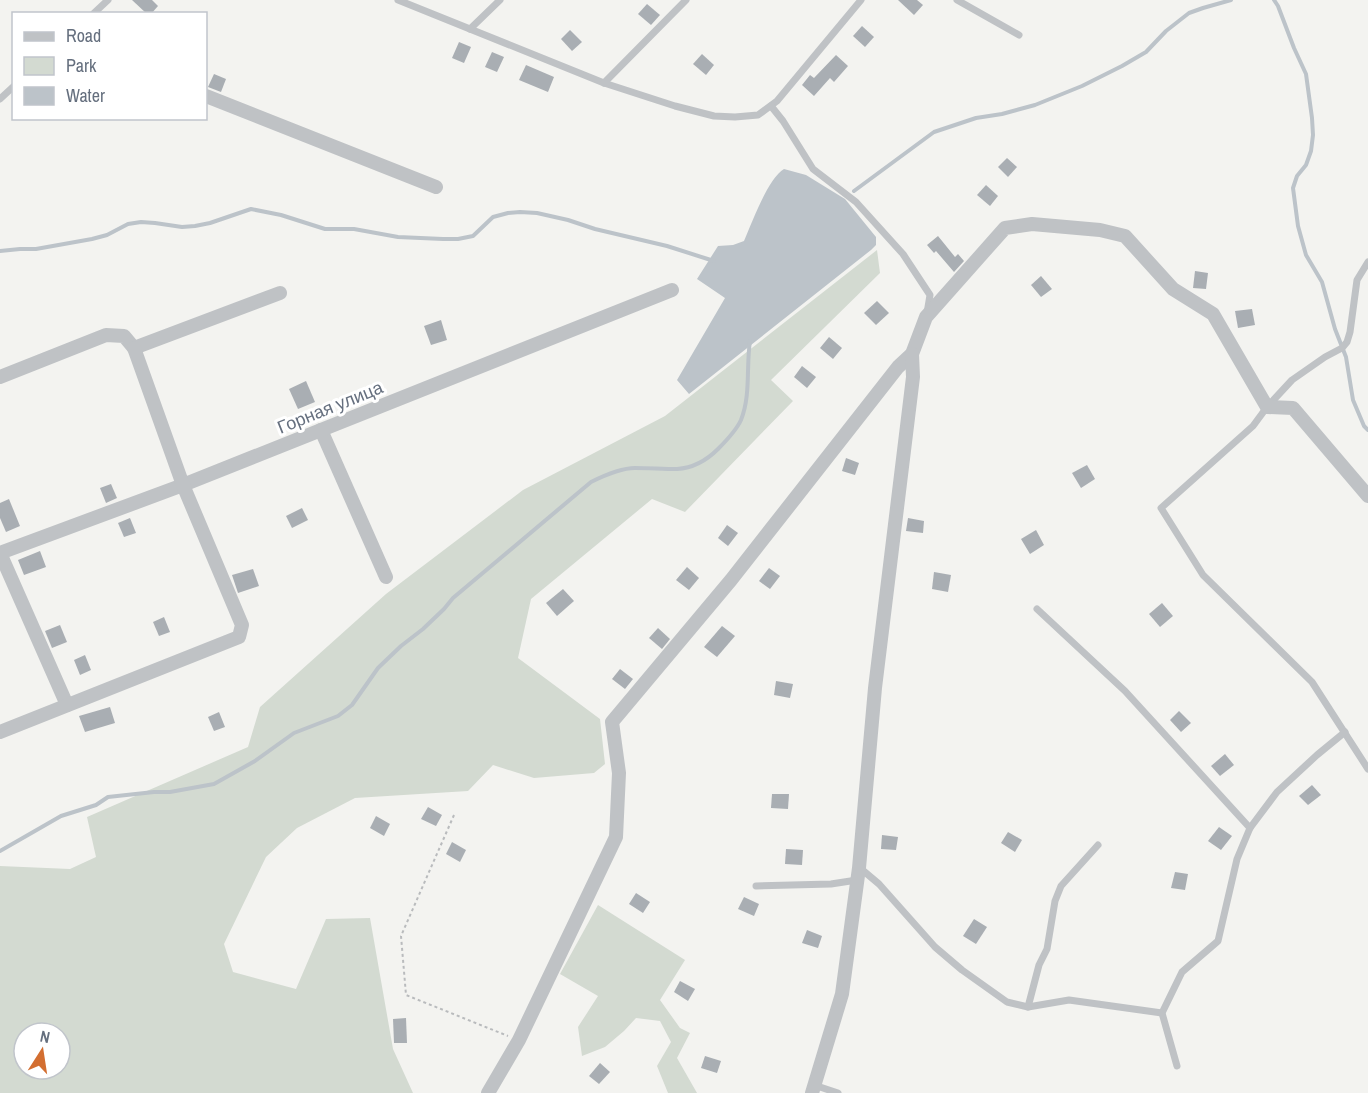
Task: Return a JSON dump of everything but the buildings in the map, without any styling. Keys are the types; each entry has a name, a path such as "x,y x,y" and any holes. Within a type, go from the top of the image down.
{"street":[{"path":"207,96 436,188"},
{"path":"813,1089 842,994 858,874 875,688 913,377 912,354 926,317 1005,228 1032,224 1100,230 1125,236 1173,289 1214,314 1267,407 1293,408 1368,496"},
{"name":"Горная улица","path":"0,553 321,430 672,290"},
{"path":"134,348 280,293"},
{"path":"0,377 106,335 124,336 134,348 183,484 242,625 239,637 0,732"},
{"path":"488,1093 519,1040 616,837 619,774 612,722 730,580 898,367 912,354"},
{"path":"321,430 386,578"},
{"path":"0,553 67,705"}],"lane":[{"path":"95,12 108,0"},
{"path":"398,0 604,83 675,106 714,116 735,117 758,115 777,101 861,0"},
{"path":"470,29 500,0"},
{"path":"604,83 686,0"},
{"path":"957,0 1019,35"},
{"path":"0,99 12,88"},
{"path":"771,106 813,169 856,202 903,254 930,296 926,317"},
{"path":"1368,262 1357,280 1347,342 1337,352 1325,357 1292,380 1253,426 1161,508 1203,575 1311,682 1368,769"},
{"path":"1037,609 1125,691 1250,828"},
{"path":"1177,1066 1162,1013 1182,972 1218,940 1238,859 1250,828 1277,792 1345,732"},
{"path":"1028,1007 1039,965 1047,949 1055,901 1061,886 1098,845"},
{"path":"756,886 831,884 858,874 879,884 935,947 962,970 1007,1002 1028,1007 1069,1000 1162,1013"},
{"path":"813,1089 838,1093"}],"path":[{"path":"454,815 401,936 406,995 519,1040"}],"green space":[{"path":"877,250 880,273 771,380 793,401 685,512 652,499 531,599 518,658 600,719 605,764 594,773 534,778 493,765 468,791 355,798 297,828 266,857 224,944 233,972 296,989 326,919 370,918 393,1049 413,1093 0,1093 0,866 70,869 96,857 87,817 248,747 260,707 386,594 523,490 665,416"},
{"path":"598,905 685,960 660,1000 680,1028 690,1033 677,1058 697,1093 668,1093 657,1066 671,1042 660,1021 636,1018 605,1047 582,1056 578,1027 598,996 560,974"}],"water":[{"path":"784,169 806,175 845,199 876,237 876,245 689,394 677,380 725,298 697,279 718,246 733,245 744,241 766,191"}],"waterway":[{"path":"854,191 934,132 976,118 1035,105 1082,86 1146,52 1166,31 1189,13 1231,0"},
{"path":"1274,0 1306,74 1312,118 1311,151 1293,188 1298,226 1306,255 1322,282 1335,329 1346,357 1353,400 1368,430"},
{"path":"0,251 36,249 92,239 107,235 128,224 141,222 182,227 195,226 251,209 281,215 325,229 354,229 398,237 443,239 473,236 493,217 520,212 537,213 568,220 714,261"},
{"path":"0,851 61,816 96,805 108,797 170,792 214,784 255,761 294,733 338,716 352,705 378,668 401,646 423,629 453,598 591,482 629,468 689,467 714,453 741,420 747,391 750,341"}]}
